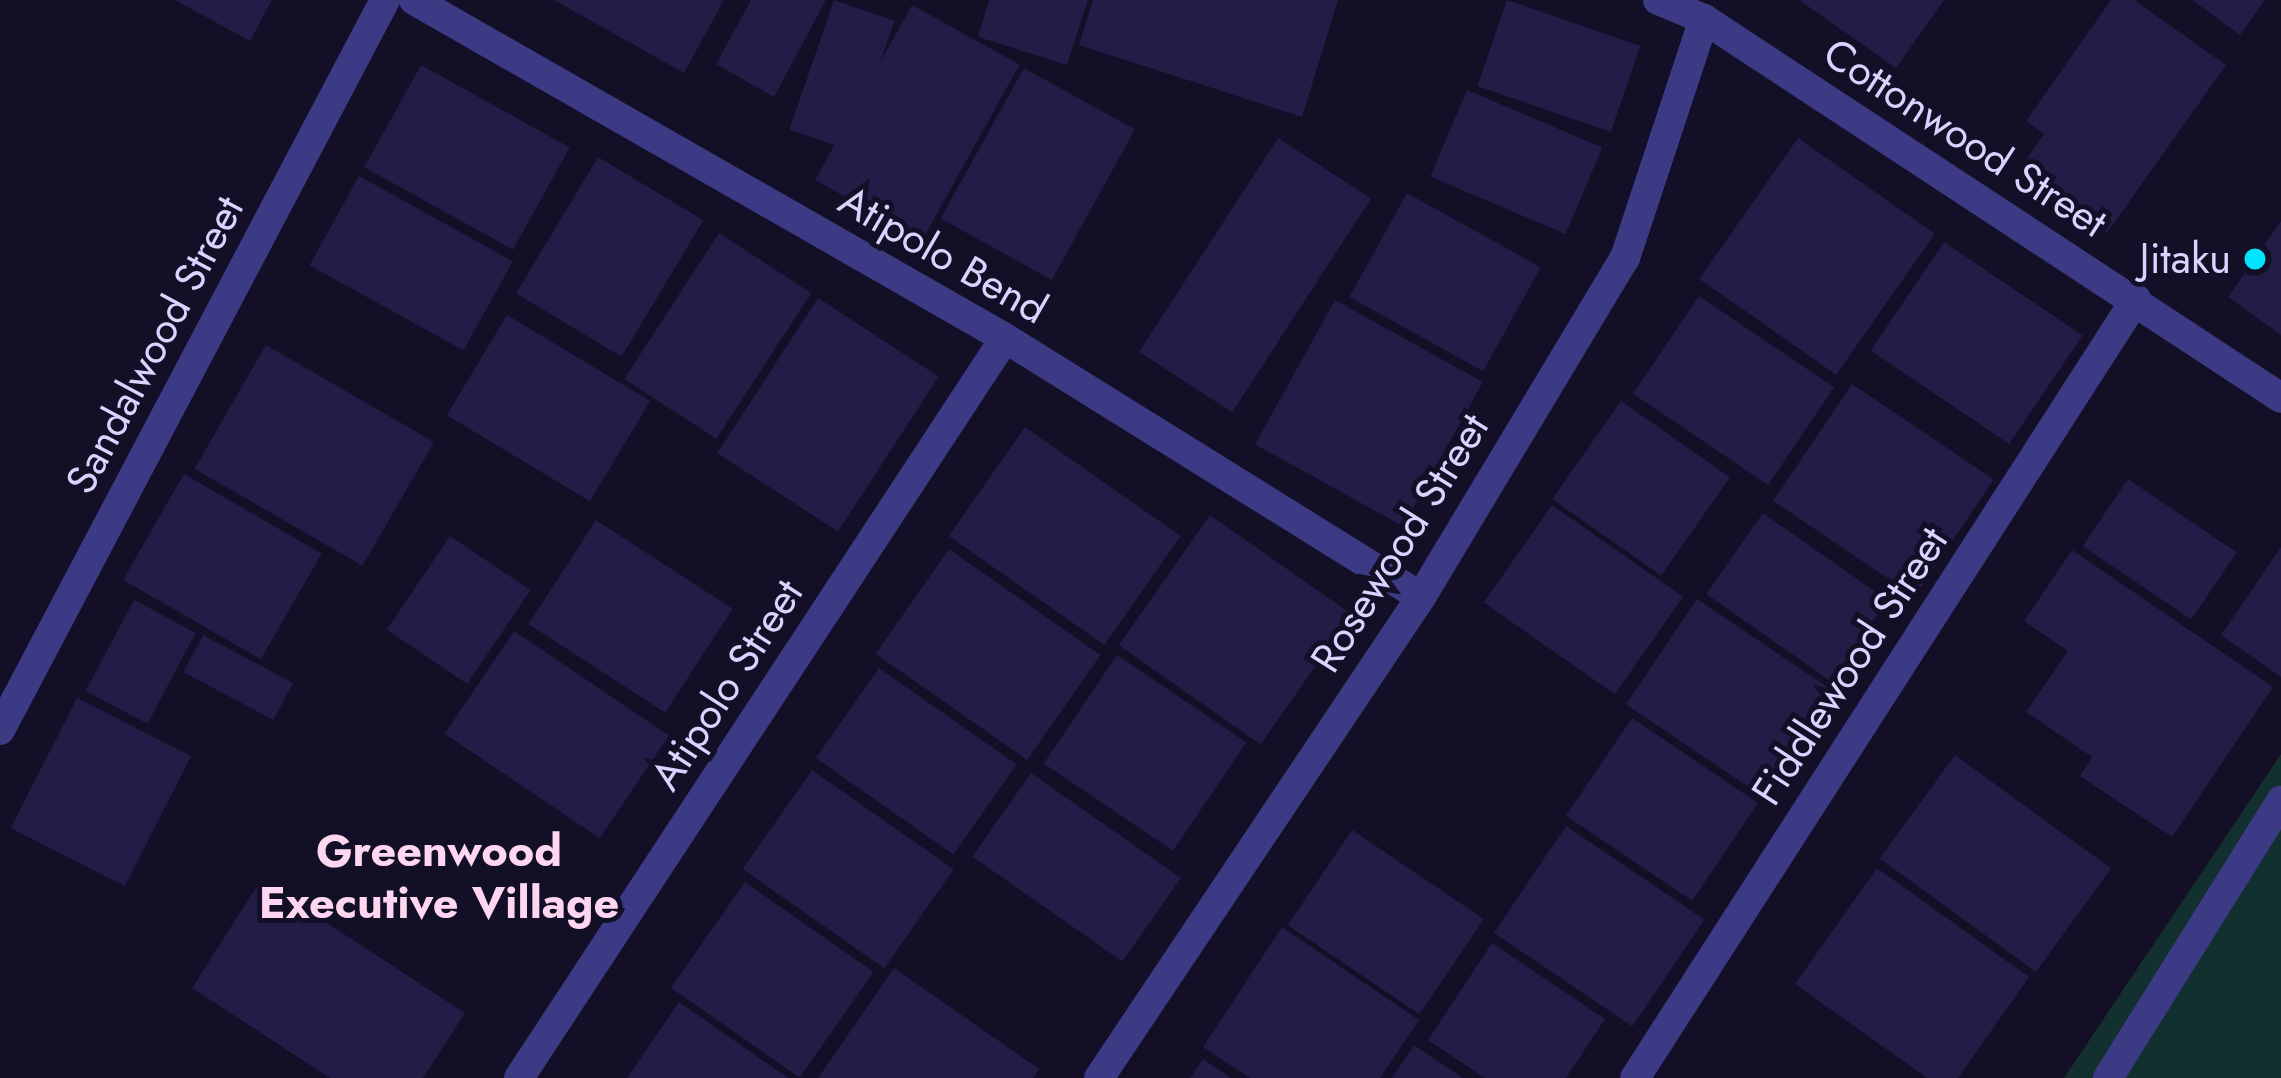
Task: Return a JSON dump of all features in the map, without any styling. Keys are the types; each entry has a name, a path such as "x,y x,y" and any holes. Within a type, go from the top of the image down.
{"street":[{"name":"Sandalwood Street","path":"0,730 385,0"},
{"name":"Atipolo Bend","path":"414,0 1005,338 1421,597"},
{"name":"Cottonwood Street","path":"1658,0 1704,19 2281,398"},
{"name":"Rosewood Street","path":"1100,1078 1421,597 1625,258 1704,19"},
{"name":"Fiddlewood Street","path":"1635,1078 2136,299"},
{"name":"Atipolo Street","path":"520,1078 1005,338"},
{"path":"2108,1078 2281,801"}],"green space":[{"path":"2281,754 2281,1078 2064,1078"}],"building":[{"path":"175,0 272,0 250,41"},
{"path":"554,0 724,0 684,73"},
{"path":"751,0 826,0 774,97 716,64"},
{"path":"834,0 895,21 850,150 789,130"},
{"path":"989,0 1088,0 1067,65 978,37"},
{"path":"1093,0 1338,0 1302,117 1079,45"},
{"path":"1507,0 1640,46 1611,132 1477,86"},
{"path":"1799,0 1944,0 1896,68"},
{"path":"2111,0 2134,0 2226,65 2107,233 2019,170 2044,134 2026,121"},
{"path":"2192,0 2265,0 2240,35"},
{"path":"912,5 1020,65 923,240 815,180"},
{"path":"421,65 570,147 513,250 364,167"},
{"path":"1024,68 1135,130 1052,280 941,218"},
{"path":"1467,90 1602,147 1566,234 1430,177"},
{"path":"1278,138 1371,198 1232,412 1139,352"},
{"path":"1798,138 1935,234 1836,375 1699,279"},
{"path":"598,157 703,220 622,357 516,293"},
{"path":"359,176 513,261 463,351 310,265"},
{"path":"1407,193 1541,267 1483,371 1349,297"},
{"path":"2281,221 2281,335 2228,297"},
{"path":"719,233 811,293 716,439 624,379"},
{"path":"1944,242 2082,335 2009,444 1871,351"},
{"path":"1699,296 1834,387 1768,485 1633,394"},
{"path":"818,298 939,376 838,532 717,453"},
{"path":"1335,300 1483,382 1403,526 1255,444"},
{"path":"507,315 650,401 590,501 447,415"},
{"path":"266,345 434,442 363,566 194,469"},
{"path":"1852,384 1994,480 1915,597 1773,501"},
{"path":"1621,401 1730,477 1661,576 1552,499"},
{"path":"1025,427 1181,536 1104,645 949,536"},
{"path":"184,474 322,554 261,659 123,580"},
{"path":"2128,479 2237,552 2191,619 2083,546"},
{"path":"1552,505 1683,597 1615,694 1484,602"},
{"path":"1763,513 1888,600 1831,681 1706,594"},
{"path":"1210,515 1352,614 1261,744 1119,645"},
{"path":"596,520 733,609 665,713 528,624"},
{"path":"450,536 530,590 467,684 387,630"},
{"path":"2281,547 2281,677 2221,635"},
{"path":"949,549 1101,655 1027,760 876,654"},
{"path":"2072,550 2273,687 2172,837 2080,776 2092,757 2026,712 2068,651 2024,621"},
{"path":"1697,599 1832,690 1761,795 1626,704"},
{"path":"134,600 196,633 147,724 86,691"},
{"path":"514,631 669,736 600,838 445,734"},
{"path":"203,635 293,683 273,720 183,672"},
{"path":"1117,655 1246,742 1173,851 1044,764"},
{"path":"879,668 1017,764 954,854 816,758"},
{"path":"77,698 191,756 125,886 11,828"},
{"path":"1632,718 1758,803 1692,901 1566,816"},
{"path":"1955,755 2111,868 2036,972 1880,859"},
{"path":"812,770 954,869 884,968 743,869"},
{"path":"1031,773 1181,878 1122,962 972,857"},
{"path":"1566,826 1704,919 1632,1026 1494,933"},
{"path":"1352,830 1484,919 1420,1014 1288,925"},
{"path":"1877,868 2029,977 1958,1078 1927,1078 1795,984"},
{"path":"261,880 465,1013 423,1078 330,1078 192,988"},
{"path":"745,882 874,972 800,1078 671,988"},
{"path":"1282,927 1419,1020 1380,1078 1250,1078 1203,1047"},
{"path":"1492,943 1605,1019 1566,1078 1485,1078 1428,1040"},
{"path":"894,968 1039,1069 1033,1078 818,1078"},
{"path":"679,1002 788,1078 627,1078"},
{"path":"1414,1045 1463,1078 1392,1078"},
{"path":"1203,1059 1231,1078 1190,1078"}],"place":[{"name":"Jitaku","path":"2255,259"}],"district":[{"name":"Greenwood Executive Village","path":"439,877"}]}
